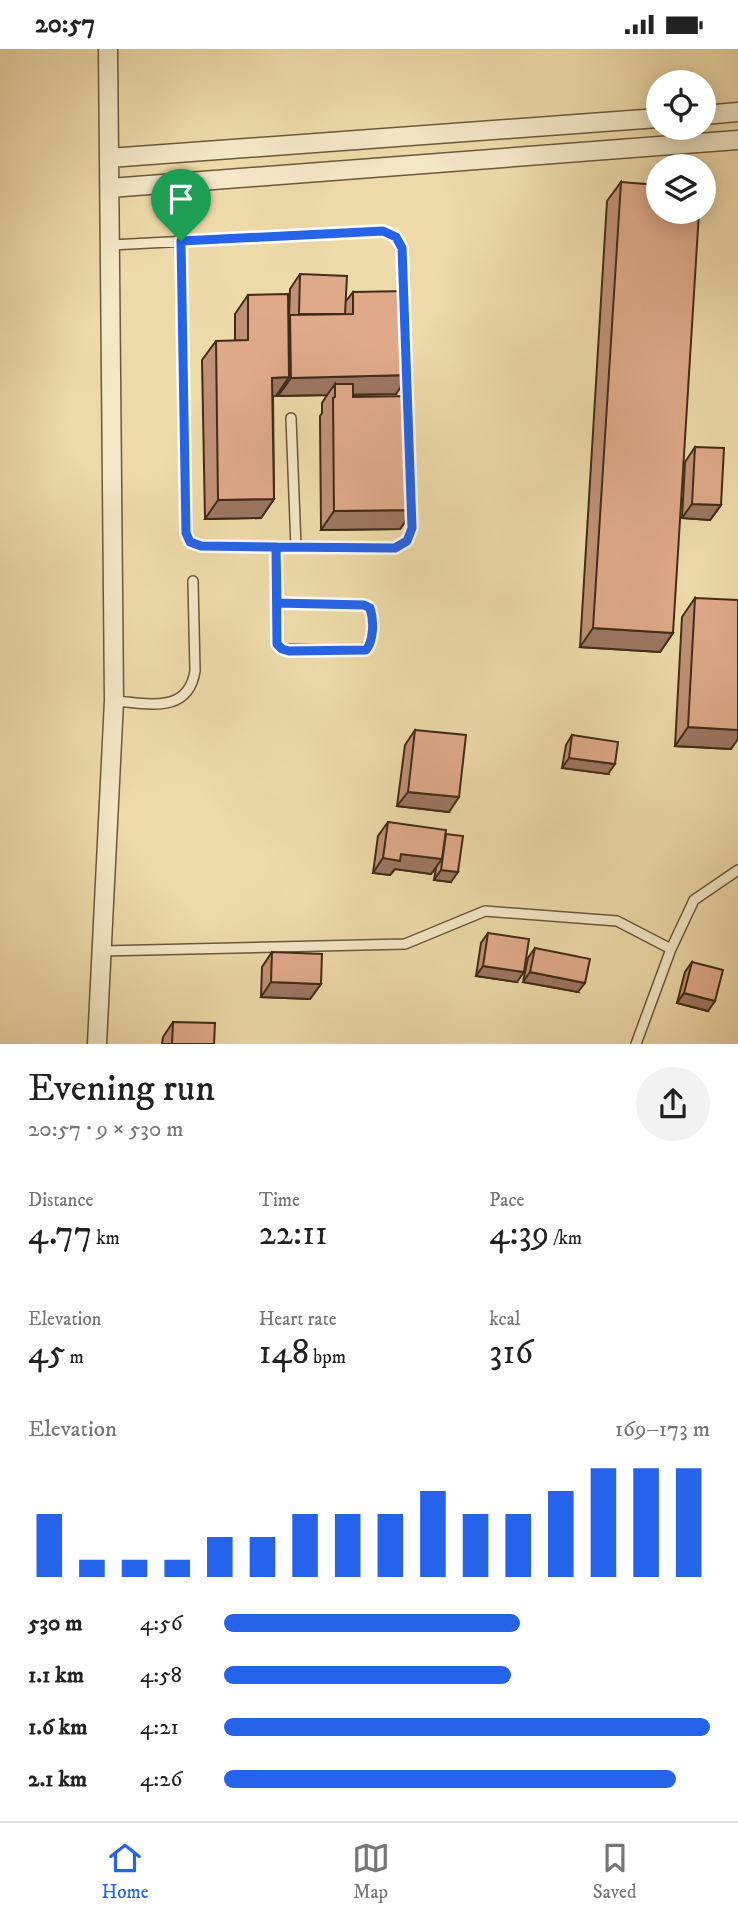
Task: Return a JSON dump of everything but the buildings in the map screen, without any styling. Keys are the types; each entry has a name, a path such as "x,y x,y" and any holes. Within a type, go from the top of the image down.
{"street":[{"path":"97,1044 114,701 108,49"},
{"path":"110,188 733,140 732,113"},
{"path":"109,158 646,119"}],"lane":[{"path":"111,245 383,231 396,237 402,248 405,315"},
{"path":"181,241 186,533 190,542 201,546 395,548 407,541 412,528 411,488"},
{"path":"406,355 408,421"},
{"path":"291,418 296,547"},
{"path":"276,547 277,644 282,649 359,651 366,650 371,644 372,615 370,608 364,605 277,603"},
{"path":"114,701 166,704 177,701 193,684 193,581"},
{"path":"636,1044 671,949 694,899 738,870"},
{"path":"102,951 405,944 485,911 617,921 671,949"}],"route":[{"path":"181,241 186,533 190,542 201,546 276,547 277,603 364,605 370,608 371,644 366,650 289,651 277,644 276,547 395,548 407,541 412,528 402,248 396,237 383,231 181,241"}]}
